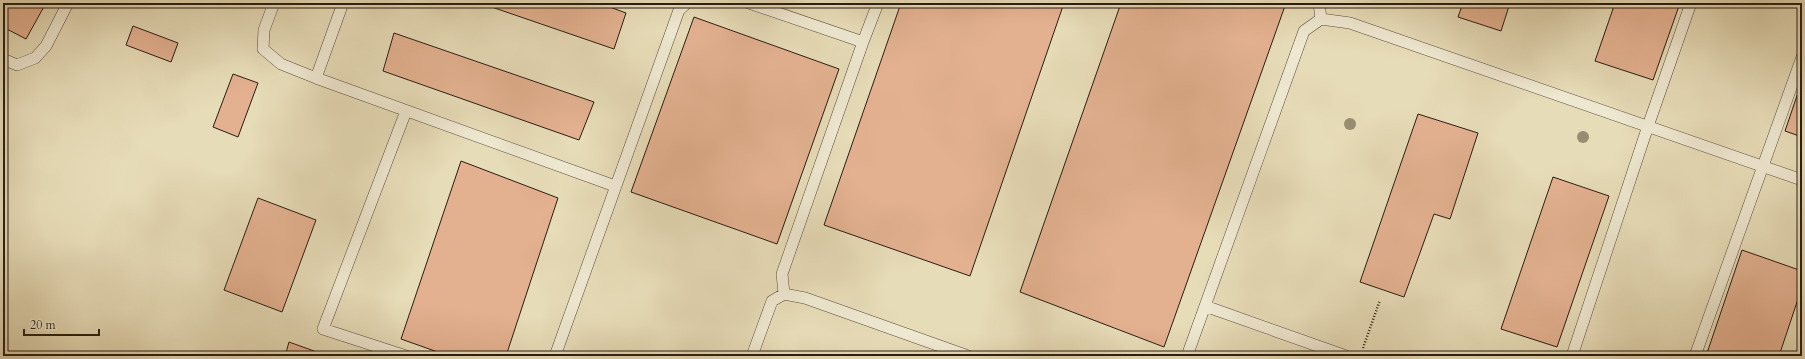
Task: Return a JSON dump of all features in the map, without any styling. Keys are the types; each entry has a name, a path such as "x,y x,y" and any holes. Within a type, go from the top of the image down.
{"lane":[{"path":"3,60 17,65 36,58 46,46 68,3"},
{"path":"274,3 264,30 262,49 280,64 615,186"},
{"path":"316,78 343,3"},
{"path":"555,356 679,10 687,3"},
{"path":"749,3 863,42"},
{"path":"784,294 782,274 878,3"},
{"path":"1319,3 1321,19"},
{"path":"1572,356 1648,126 1691,3"},
{"path":"1187,356 1304,31 1321,19 1350,24 1802,180"},
{"path":"1695,356 1802,57"},
{"path":"406,111 323,329 406,356"},
{"path":"752,356 772,301 784,294 806,298 968,356"},
{"path":"1205,306 1346,356"}],"path":[{"path":"1363,349 1380,300"}],"building":[{"path":"3,3 46,3 26,39 3,27"},
{"path":"480,3 599,3 626,13 614,49"},
{"path":"901,3 1064,3 970,276 824,225"},
{"path":"1121,3 1286,3 1164,347 1020,292"},
{"path":"1463,3 1510,3 1501,31 1458,17"},
{"path":"1615,3 1680,3 1653,80 1595,61"},
{"path":"694,17 839,69 777,244 631,192"},
{"path":"133,26 178,43 171,62 126,45"},
{"path":"394,33 594,102 579,140 383,71"},
{"path":"233,74 258,83 238,137 213,127"},
{"path":"1802,81 1802,137 1785,131"},
{"path":"1418,114 1478,133 1450,219 1434,214 1404,297 1360,282"},
{"path":"461,161 558,198 506,356 449,356 401,339"},
{"path":"1553,177 1609,196 1557,347 1501,329"},
{"path":"258,198 316,220 282,312 224,290"},
{"path":"1742,250 1802,271 1802,287 1779,356 1706,356"},
{"path":"289,342 328,356 285,356"}]}
